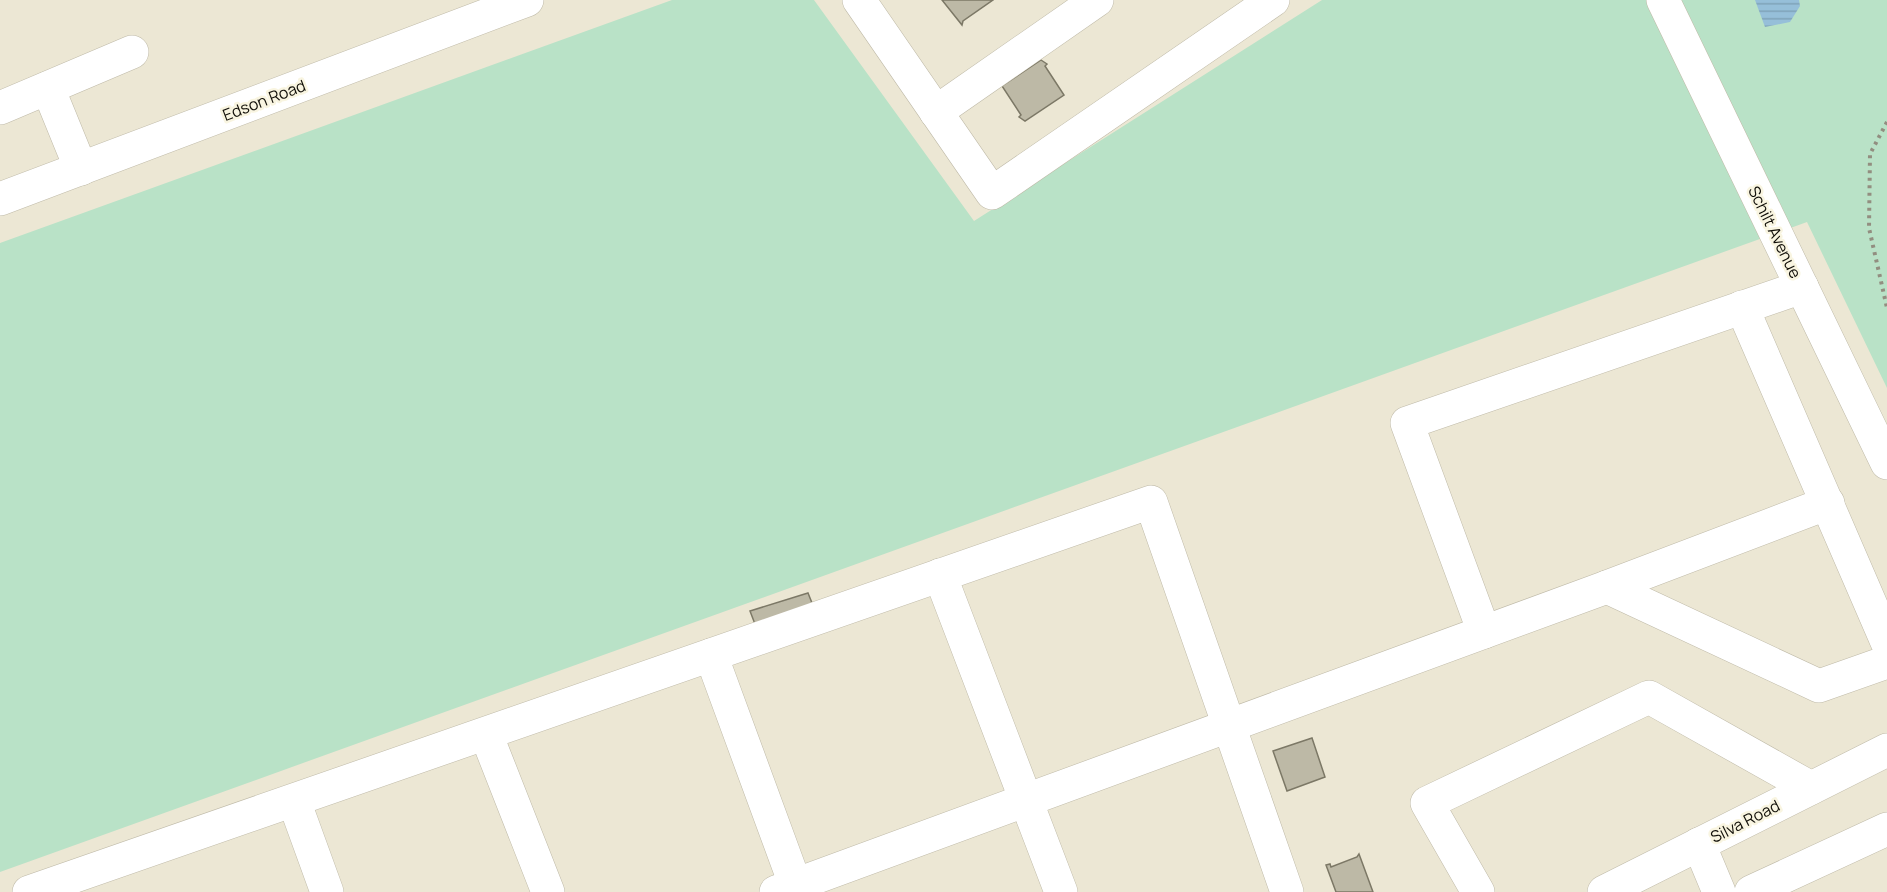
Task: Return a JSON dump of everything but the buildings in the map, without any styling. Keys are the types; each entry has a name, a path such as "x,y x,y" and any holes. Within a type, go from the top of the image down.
{"street":[{"name":"Edson Road","path":"0,199 527,0"},
{"path":"859,0 992,193 1273,0"},
{"path":"936,112 1097,0"},
{"name":"Schilt Avenue","path":"1663,0 1887,463"},
{"path":"0,108 132,52"},
{"path":"48,88 81,169"},
{"path":"1484,632 1407,423 1802,287"},
{"path":"1742,307 1828,503 1875,581 1887,642"},
{"path":"29,892 1151,502 1227,726 1287,892"},
{"path":"711,655 790,890 1025,800 1607,587 1828,503"},
{"path":"940,575 1061,892"},
{"path":"1607,587 1819,686 1887,662"},
{"path":"1478,892 1427,803 1650,697 1811,788"},
{"path":"486,734 548,892"},
{"name":"Silva Road","path":"1604,892 1887,750"},
{"path":"294,801 327,892"},
{"path":"1751,892 1810,880 1887,829"},
{"path":"1699,844 1719,892"}],"path":[{"path":"1887,122 1870,154 1869,228 1887,308"}],"green space":[{"path":"672,0 814,0 974,221 1322,0 1887,0 1887,388 1807,222 0,872 0,243"}],"water":[{"path":"1755,0 1799,0 1800,6 1790,22 1765,27"}]}
